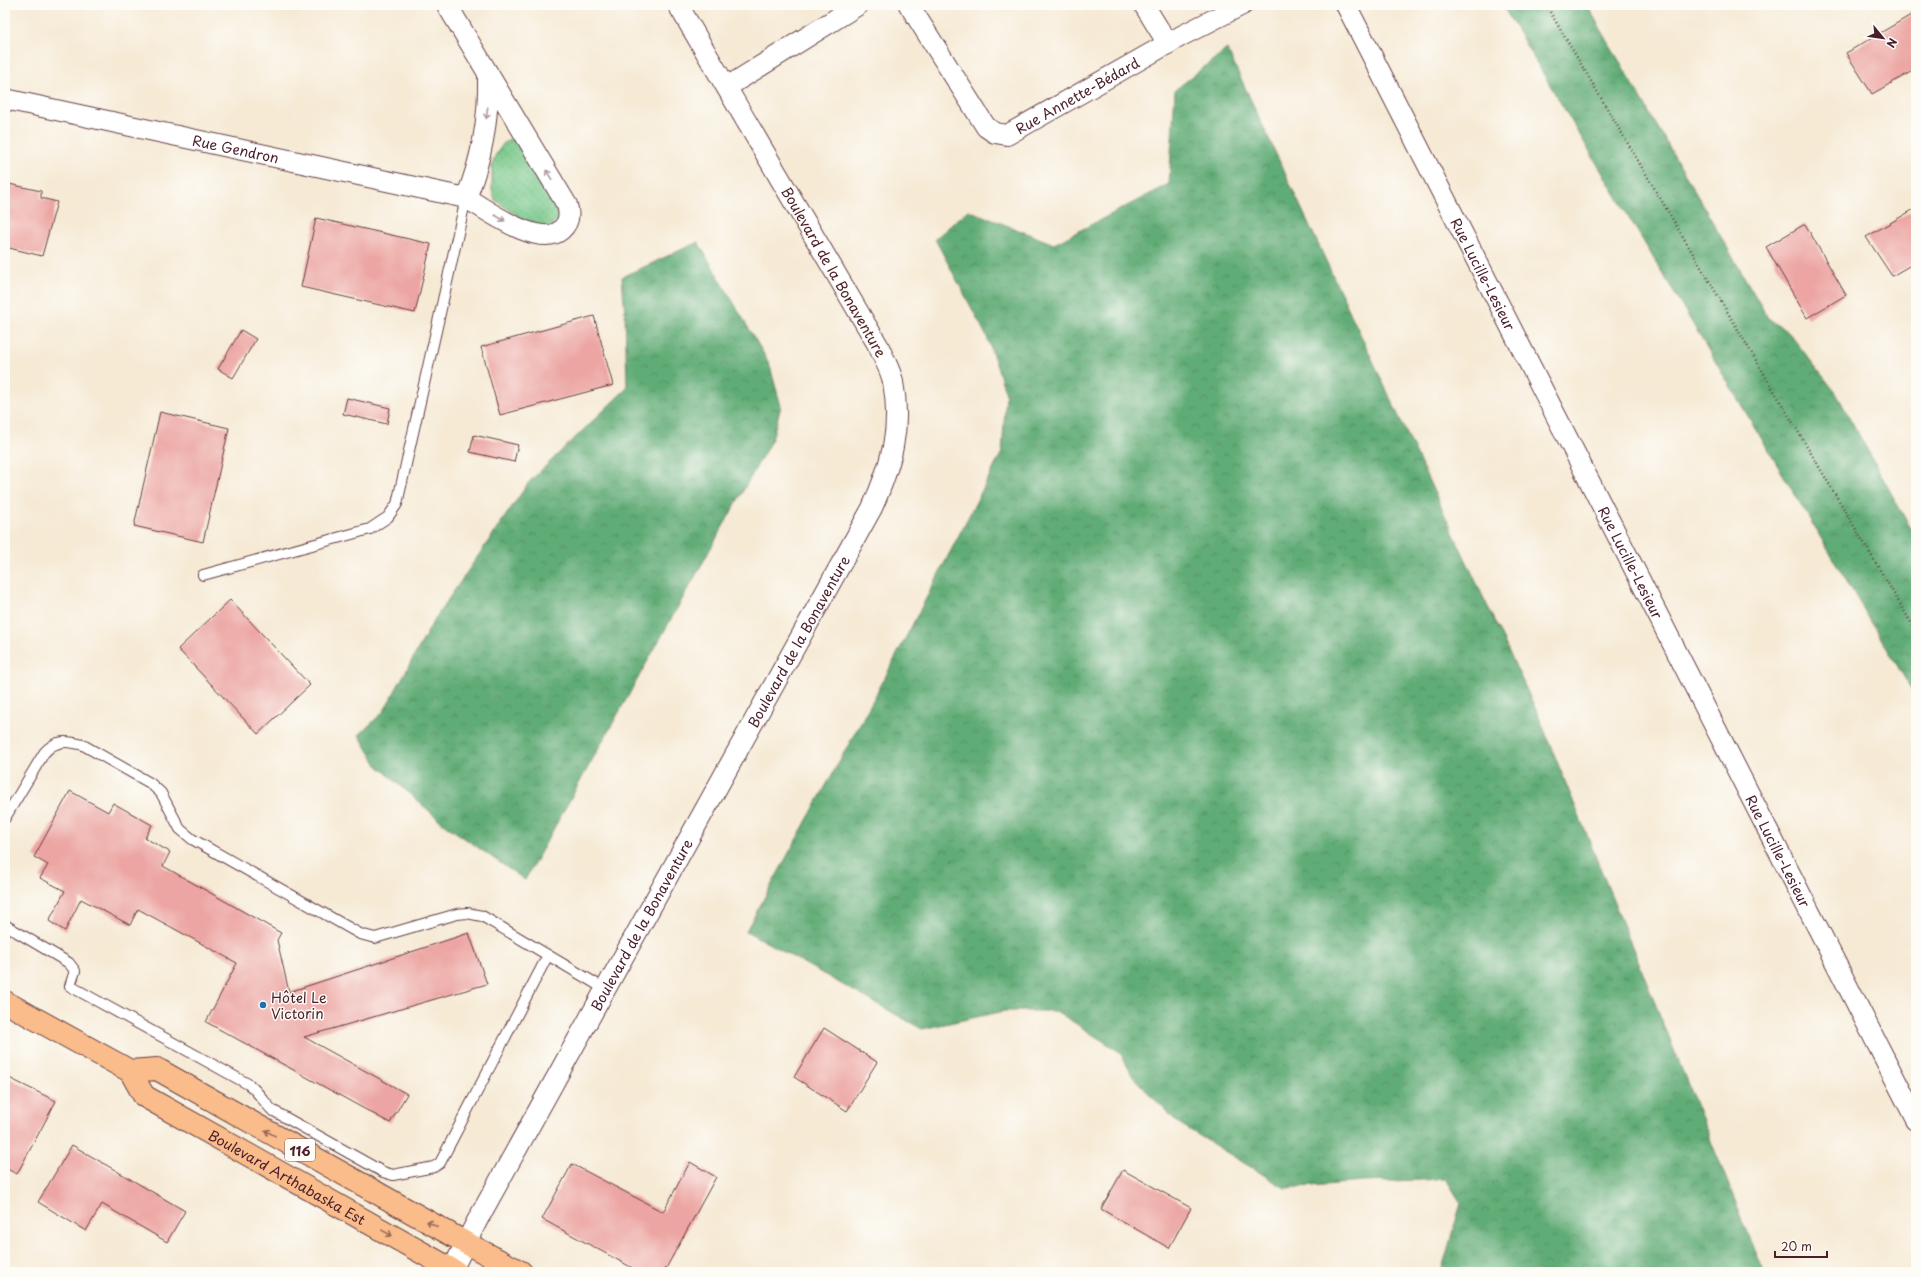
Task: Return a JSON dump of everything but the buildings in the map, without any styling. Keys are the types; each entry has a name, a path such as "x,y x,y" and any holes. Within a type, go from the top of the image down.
{"main road":[{"path":"5,1002 130,1071"},
{"name":"Boulevard Arthabaska Est","path":"453,1271 144,1096 130,1071 157,1069 466,1243 521,1272"}],"street":[{"name":"Rue Gendron","path":"5,99 466,198 515,227 534,234 546,236 558,233 567,224 570,213 567,205 447,5"},
{"name":"Boulevard de la Bonaventure","path":"453,1271 466,1243 605,989 872,508 887,473 895,439 896,410 893,380 879,347 678,5"},
{"path":"727,87 858,5"},
{"name":"Rue Annette-Bédard","path":"909,5 986,127 995,133 1007,135 1168,44"},
{"path":"1144,5 1168,44 1242,5"},
{"name":"Rue Lucille-Lesieur","path":"1346,5 1916,1120"},
{"path":"466,198 474,178 484,134 489,101 488,74"}],"lane":[{"path":"203,575 370,529 388,517 397,504 466,198"},
{"path":"5,818 50,745 60,742 72,742 83,745 150,783 161,793 180,829 192,839 360,934 375,938 467,913 482,916 605,989"},
{"path":"5,925 69,963 75,971 70,986 248,1084 258,1092 264,1102 272,1110 383,1172 393,1175 434,1167 440,1163 548,954"}],"path":[{"path":"1546,5 1916,631"}],"green space":[{"path":"1502,5 1587,5 1768,318 1789,333 1836,393 1916,538 1916,697"},
{"path":"1227,49 1537,712 1764,1272 1441,1272 1461,1203 1446,1179 1363,1182 1285,1188 1177,1122 1133,1077 1120,1052 1056,1011 1004,1011 922,1029 746,931 879,689 1002,452 1006,394 987,337 935,239 968,210 1054,244 1169,184 1175,90"},
{"path":"509,139 517,140 562,216 550,227 530,225 495,200 492,190 492,167 495,156 503,144"},
{"path":"698,242 769,363 781,406 772,439 525,880 444,824 377,765 359,735 384,711 434,620 529,482 627,388 625,315 622,277"}],"place":[{"name":"Hôtel Le Victorin","path":"263,1005"}]}
